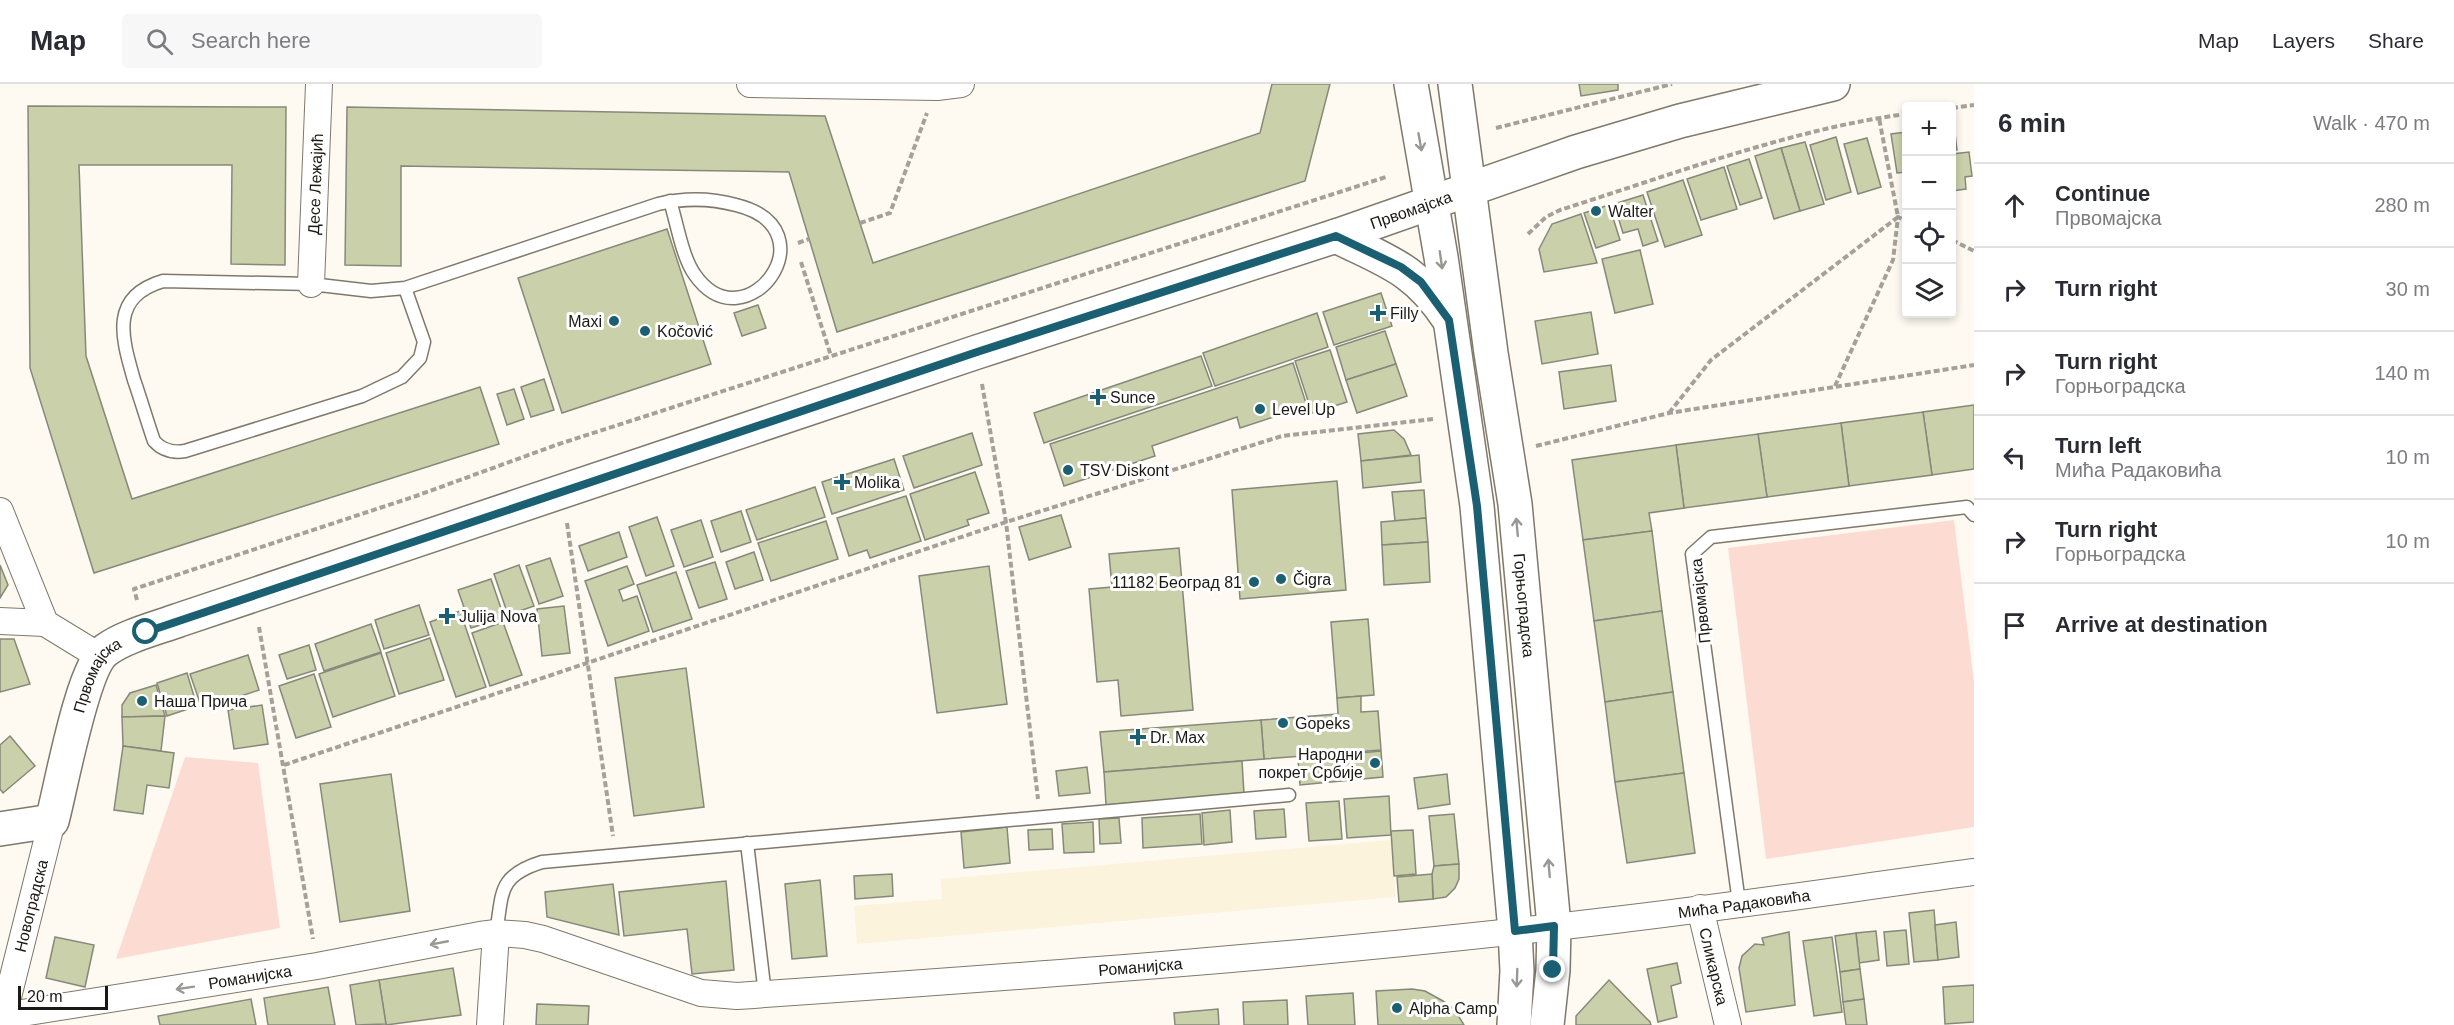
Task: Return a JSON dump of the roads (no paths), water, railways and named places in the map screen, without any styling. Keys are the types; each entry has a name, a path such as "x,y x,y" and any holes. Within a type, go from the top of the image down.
{"main road":[{"path":"1411,84 1432,202 1478,516 1515,931 1517,972 1514,1025"},
{"name":"Горњоградска","path":"1455,84 1515,504 1554,926 1553,970 1547,1025"},
{"name":"Првомајска","path":"52,821 78,709 99,656 113,645 179,620 977,352 1336,236 1576,152 1680,121 1833,84"},
{"path":"1336,236 1401,267 1421,282 1449,320"},
{"path":"0,829 52,821"}],"street":[{"name":"Десе Лежајић","path":"311,284 319,84"},
{"path":"750,84 949,85"},
{"path":"0,511 45,623"},
{"path":"0,621 45,623 99,656"},
{"name":"Новоградска","path":"2,1021 52,821"},
{"name":"Мића Радаковића","path":"1515,931 1974,872"},
{"name":"Сликарска","path":"1700,908 1728,1025"},
{"name":"Романијска","path":"2,1021 317,966 480,934 496,933 543,939 701,993 737,996 1161,964 1515,931"},
{"path":"490,1025 496,933"}],"lane":[{"path":"405,288 424,342 420,358 402,377 362,396 185,451 177,453 158,446 154,441 122,335 127,309 134,297 146,286 163,281 311,284 370,291 405,288 670,201 712,200 748,208 762,215 773,228 779,242 780,259 774,274 764,287 750,295 734,298 718,295 704,286 693,273 670,201"},
{"name":"Првомајска","path":"1739,903 1692,554 1711,537 1967,507 1974,515"},
{"path":"496,933 504,886 520,870 542,862 1289,795"},
{"path":"747,843 765,994"}],"place":[{"name":"Walter","path":"1596,211"},
{"name":"Filly","path":"1378,313"},
{"name":"Maxi","path":"614,321"},
{"name":"Kočović","path":"645,331"},
{"name":"Sunce","path":"1098,397"},
{"name":"Level Up","path":"1260,409"},
{"name":"TSV Diskont","path":"1068,470"},
{"name":"Molika","path":"842,482"},
{"name":"Čigra","path":"1281,579"},
{"name":"11182 Београд 81","path":"1254,582"},
{"name":"Julija Nova","path":"447,616"},
{"name":"Наша Прича","path":"142,701"},
{"name":"Gopeks","path":"1283,723"},
{"name":"Dr. Max","path":"1138,737"},
{"name":"Народни покрет Србије","path":"1375,763"},
{"name":"Alpha Camp","path":"1397,1008"}]}
